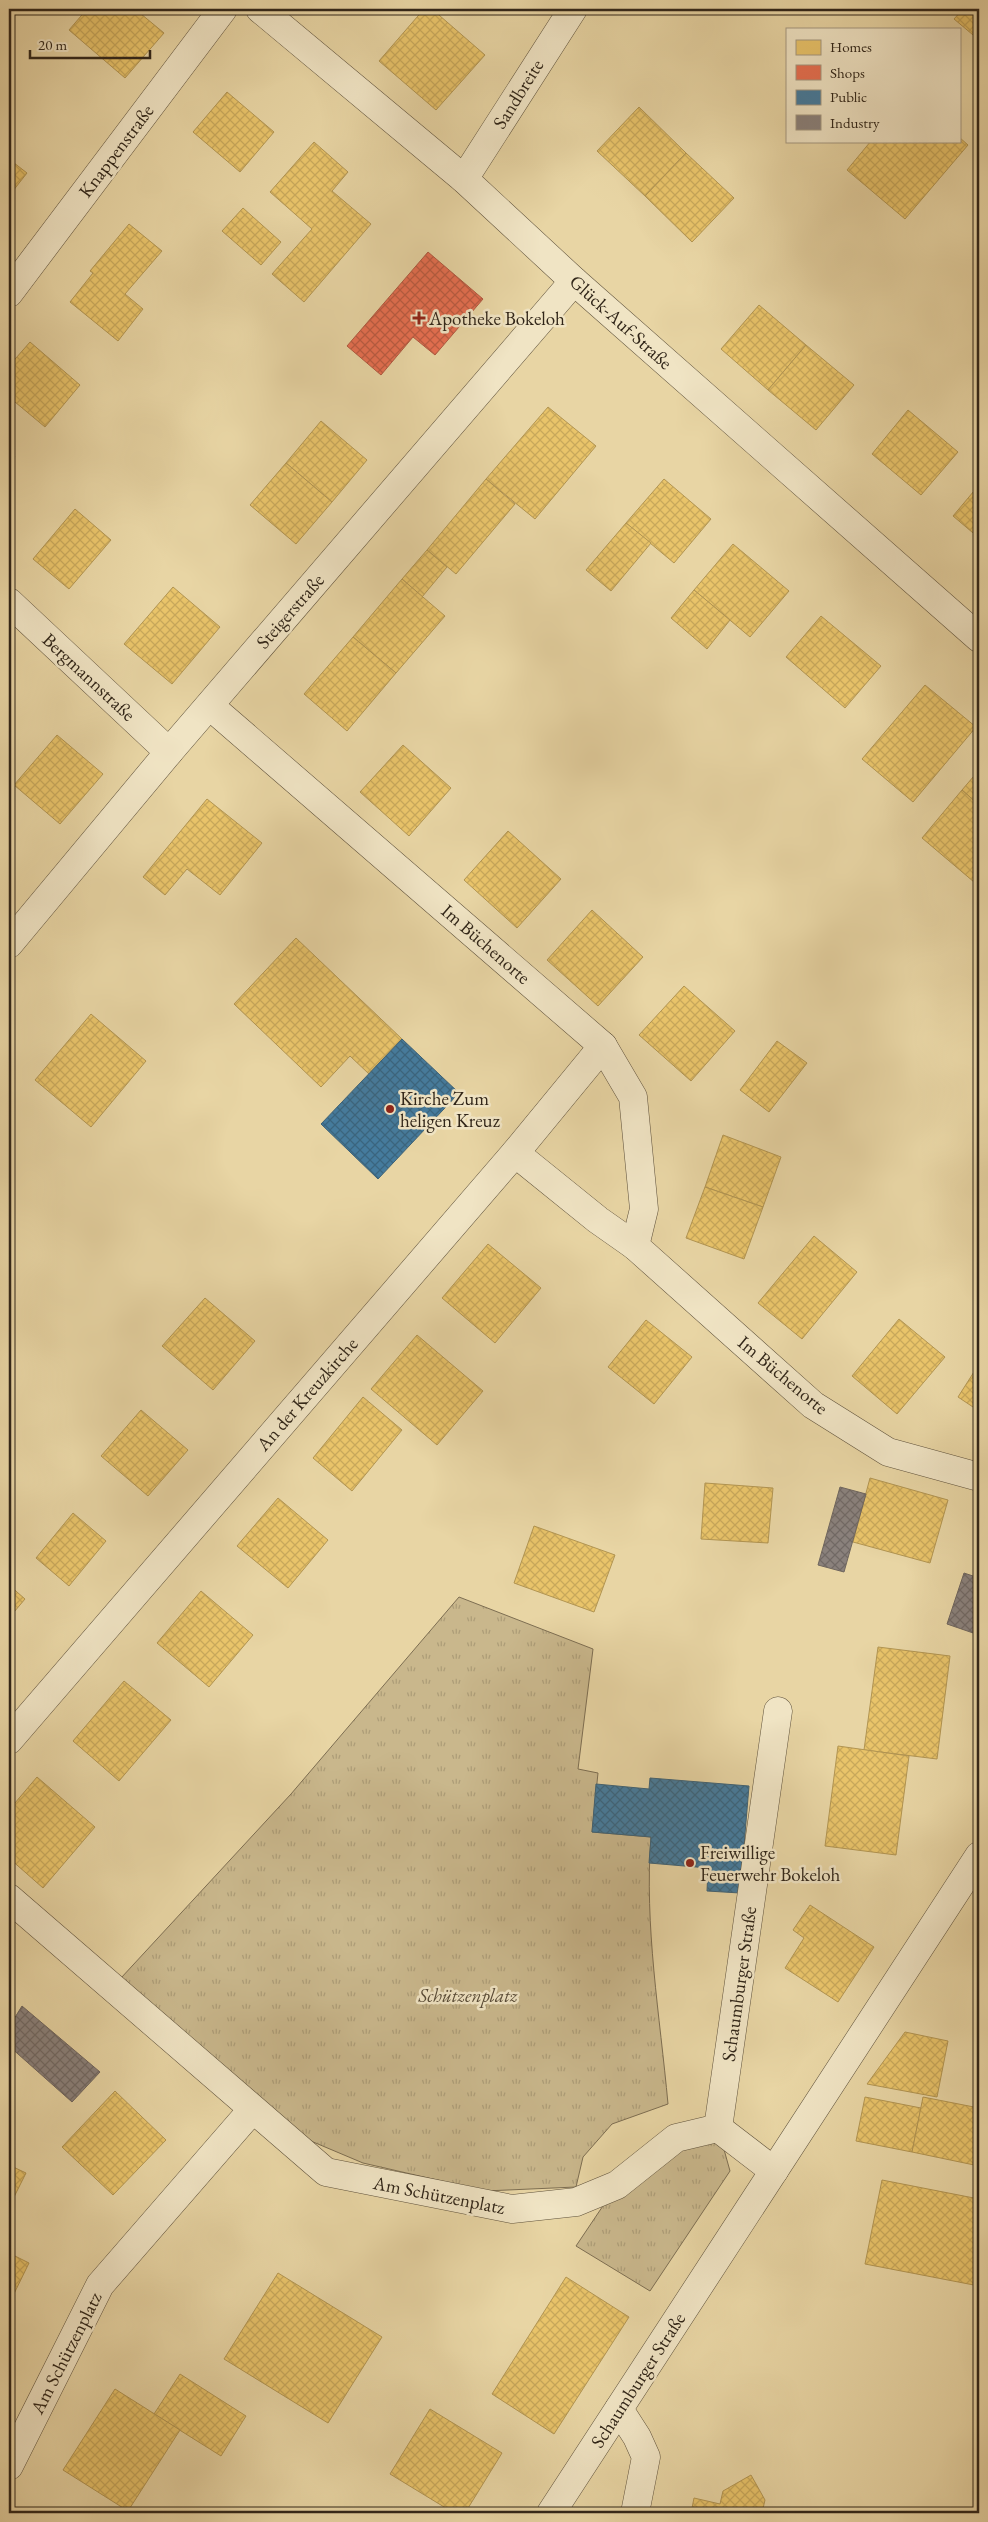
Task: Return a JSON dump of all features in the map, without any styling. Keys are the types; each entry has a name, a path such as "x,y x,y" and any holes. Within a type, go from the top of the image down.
{"street":[{"name":"Knappenstraße","path":"9,293 223,9"},
{"name":"Glück-Auf-Straße","path":"260,9 464,179 574,281 979,638"},
{"name":"Sandbreite","path":"464,179 572,9"},
{"name":"Steigerstraße","path":"9,944 169,752 574,281"},
{"name":"Bergmannstraße","path":"9,602 169,752"},
{"name":"Im Büchenorte","path":"210,706 603,1046 633,1097 644,1209 635,1246"},
{"name":"An der Kreuzkirche","path":"9,1740 515,1153 603,1046"},
{"name":"Im Büchenorte","path":"515,1153 598,1220 635,1246 813,1404 888,1452 979,1477"},
{"name":"Schaumburger Straße","path":"718,2128 778,1711"},
{"name":"Schaumburger Straße","path":"551,2513 979,1856"},
{"name":"Am Schützenplatz","path":"9,1898 326,2172 512,2209 576,2202 618,2185 676,2138 718,2128"},
{"name":"Am Schützenplatz","path":"9,2466 100,2285 252,2110"},
{"path":"718,2128 774,2171"},
{"path":"619,2409 637,2437 646,2457 635,2513"}],"green space":[{"name":"Schützenplatz","path":"459,1597 593,1649 578,1769 598,1773 592,1832 651,1837 649,1870 651,1937 668,2104 612,2124 583,2157 576,2187 485,2191 363,2163 299,2136 121,1978 291,1794"},
{"path":"718,2128 730,2171 650,2291 576,2246 617,2185"}],"building: Homes":[{"path":"87,9 135,9 164,33 125,78 69,30"},
{"path":"424,9 432,9 485,55 436,110 379,61"},
{"path":"963,9 979,9 979,40 954,19"},
{"path":"227,92 274,132 240,172 193,132"},
{"path":"639,107 686,153 645,196 597,151"},
{"path":"960,138 968,145 905,219 847,170 870,142 960,142"},
{"path":"314,142 348,172 332,191 371,224 304,302 272,274 312,229 270,192"},
{"path":"686,153 734,198 692,242 645,196"},
{"path":"9,159 27,173 9,196"},
{"path":"243,208 281,242 261,265 222,231"},
{"path":"129,224 162,251 125,294 143,309 118,341 70,302 93,273 90,271"},
{"path":"759,305 806,345 768,390 721,349"},
{"path":"30,342 80,385 45,427 9,397 9,366"},
{"path":"806,345 854,385 816,430 768,390"},
{"path":"548,407 596,446 535,519 486,479"},
{"path":"908,410 958,452 921,495 872,454"},
{"path":"321,421 367,460 332,502 286,463"},
{"path":"9,450 15,456 9,464"},
{"path":"286,463 332,502 296,544 250,505"},
{"path":"486,479 515,504 456,574 427,550"},
{"path":"664,479 711,519 674,563 626,523"},
{"path":"979,485 979,538 953,516"},
{"path":"75,509 111,540 69,589 33,559"},
{"path":"626,523 651,543 611,591 586,570"},
{"path":"733,544 789,591 750,637 694,590"},
{"path":"427,550 447,567 422,597 402,579"},
{"path":"402,579 445,616 396,673 353,637"},
{"path":"173,587 220,627 172,684 124,644"},
{"path":"694,590 730,620 707,649 671,618"},
{"path":"821,616 881,666 845,708 786,657"},
{"path":"353,637 396,673 347,731 304,694"},
{"path":"925,685 976,727 913,802 862,759"},
{"path":"57,735 103,774 60,824 14,785"},
{"path":"403,745 451,788 409,836 360,792"},
{"path":"979,770 979,805 962,790"},
{"path":"962,790 979,805 979,875 974,882 922,838"},
{"path":"207,799 262,843 220,895 187,869 165,895 143,877"},
{"path":"508,831 561,879 517,928 464,880"},
{"path":"592,910 643,957 598,1006 547,960"},
{"path":"296,938 402,1039 369,1074 350,1056 321,1087 234,1004"},
{"path":"684,986 735,1031 691,1081 639,1035"},
{"path":"91,1014 146,1061 91,1127 35,1080"},
{"path":"777,1041 807,1063 769,1112 740,1090"},
{"path":"723,1135 781,1157 763,1207 705,1187"},
{"path":"705,1187 763,1207 744,1259 686,1238"},
{"path":"814,1236 857,1272 802,1339 758,1303"},
{"path":"488,1244 541,1288 495,1343 442,1298"},
{"path":"205,1298 255,1341 213,1390 162,1346"},
{"path":"899,1319 945,1357 897,1414 852,1376"},
{"path":"646,1320 692,1357 654,1404 608,1367"},
{"path":"417,1335 483,1391 437,1445 371,1389"},
{"path":"979,1364 979,1411 958,1397"},
{"path":"363,1397 402,1430 352,1491 313,1458"},
{"path":"141,1410 188,1450 148,1496 101,1456"},
{"path":"870,1478 948,1500 930,1563 853,1542"},
{"path":"705,1483 773,1488 768,1543 701,1539"},
{"path":"278,1498 328,1540 288,1588 237,1546"},
{"path":"73,1513 106,1541 69,1586 36,1558"},
{"path":"534,1526 615,1555 594,1612 514,1583"},
{"path":"9,1585 25,1599 9,1618"},
{"path":"201,1591 253,1635 209,1687 157,1643"},
{"path":"878,1647 950,1656 937,1759 864,1750"},
{"path":"124,1681 171,1720 119,1781 73,1741"},
{"path":"838,1746 909,1756 896,1855 825,1846"},
{"path":"37,1777 95,1827 43,1888 9,1858 9,1810"},
{"path":"810,1905 874,1947 838,2002 785,1968 804,1938 793,1930"},
{"path":"905,2032 948,2041 937,2097 867,2084"},
{"path":"115,2091 166,2140 113,2195 62,2147"},
{"path":"865,2097 921,2108 912,2152 856,2141"},
{"path":"923,2097 979,2108 979,2166 912,2152"},
{"path":"9,2165 26,2173 9,2207"},
{"path":"882,2180 979,2199 979,2286 865,2264"},
{"path":"9,2253 29,2263 9,2304"},
{"path":"278,2273 382,2337 328,2423 224,2359"},
{"path":"566,2277 629,2317 554,2434 492,2394"},
{"path":"180,2374 246,2416 221,2456 154,2414"},
{"path":"115,2389 180,2430 128,2511 63,2470"},
{"path":"430,2409 502,2453 465,2513 454,2513 390,2474"},
{"path":"751,2475 765,2500 762,2513 691,2513 694,2498 720,2504 723,2491"}],"building: Shops":[{"name":"Apotheke Bokeloh","path":"428,252 483,299 435,355 413,337 381,375 347,346"}],"building: Public":[{"name":"Kirche Zum heligen Kreuz","path":"402,1039 459,1093 378,1179 321,1124"},
{"path":"650,1778 749,1786 740,1893 707,1891 708,1868 649,1863 651,1837 592,1832 596,1784 649,1789"}],"building: Industry":[{"path":"840,1487 866,1494 844,1572 818,1565"},
{"path":"964,1573 979,1578 979,1635 947,1624"},
{"path":"22,2006 100,2072 72,2102 9,2046 9,2027"}],"place":[{"name":"Apotheke Bokeloh","path":"419,318"},
{"name":"Kirche Zum heligen Kreuz","path":"390,1109"},
{"name":"Freiwillige Feuerwehr Bokeloh","path":"690,1863"}]}
